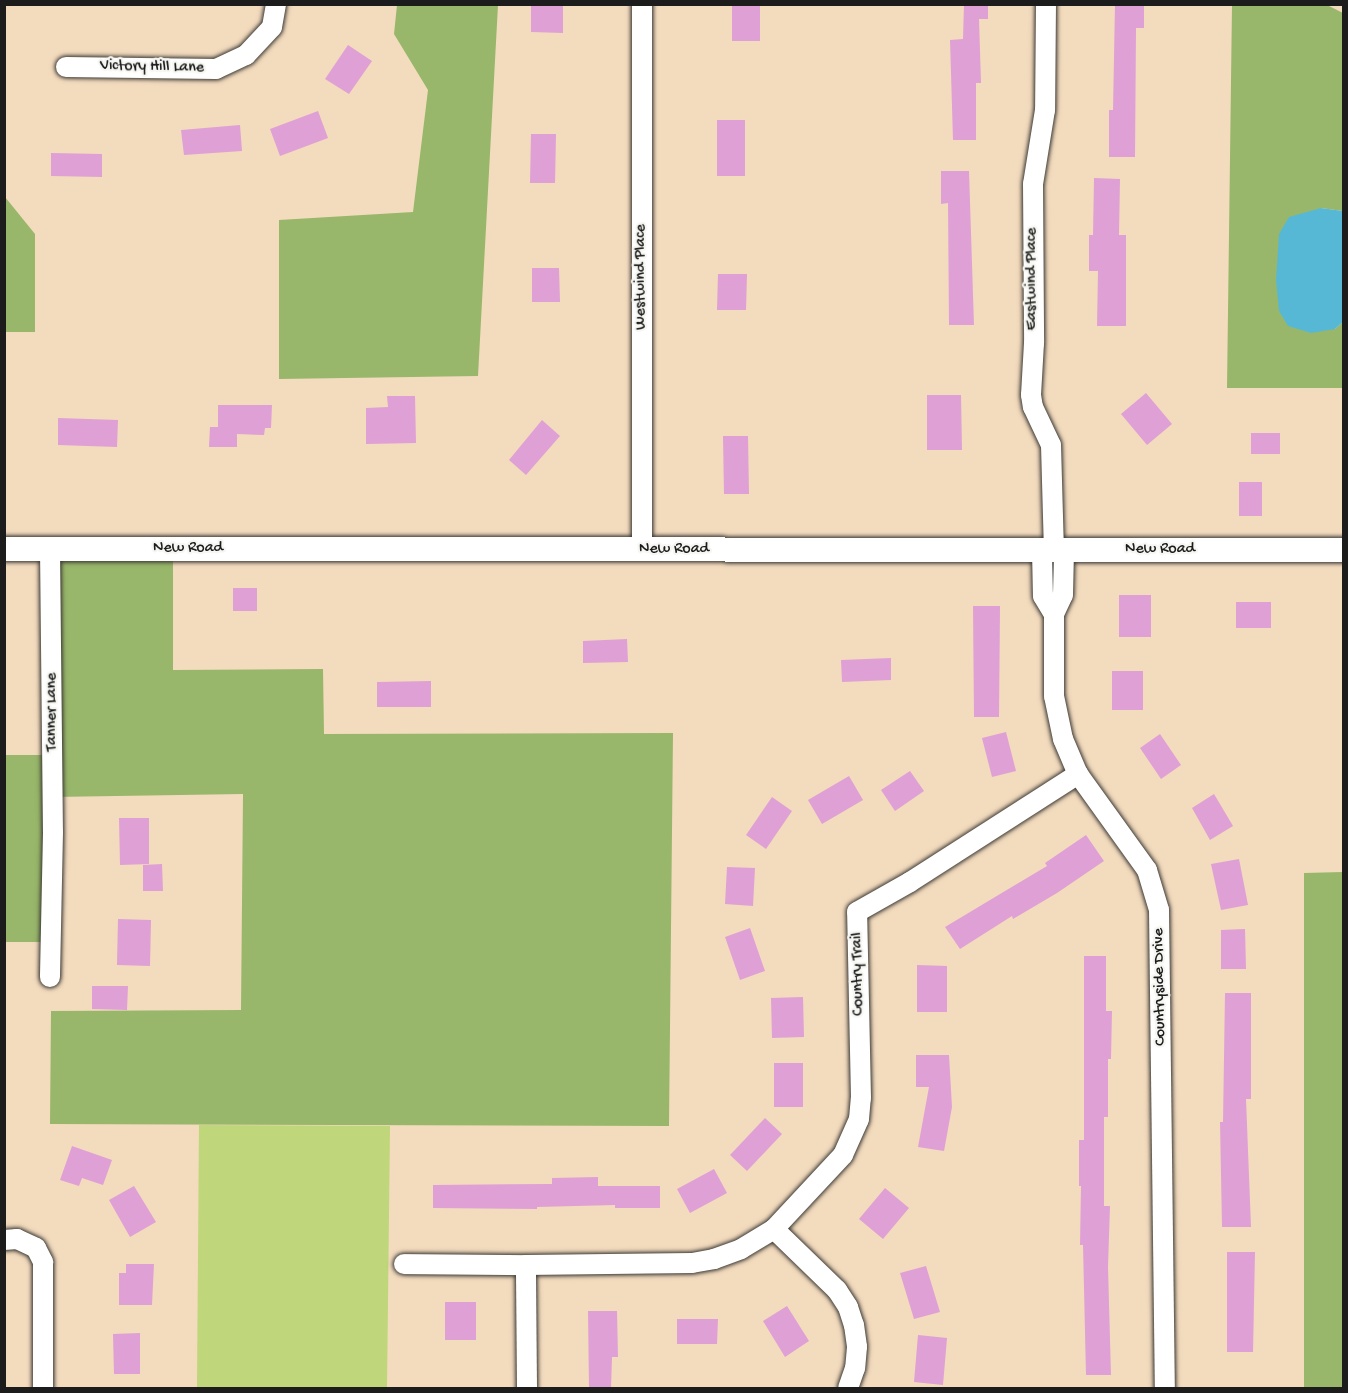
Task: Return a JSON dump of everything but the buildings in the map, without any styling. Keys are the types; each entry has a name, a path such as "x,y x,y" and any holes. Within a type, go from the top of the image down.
{"street":[{"name":"Victory Hill Lane","path":"66,67 216,69 246,55 253,48 272,27 276,4"},
{"name":"Westwind Place","path":"642,4 642,550"},
{"name":"Eastwind Place","path":"1046,4 1045,110 1033,183 1034,343 1031,395 1051,445 1053,550"},
{"name":"New Road","path":"4,549 1344,550"},
{"name":"Tanner Lane","path":"50,549 52,876 50,977"},
{"name":"Countryside Drive","path":"1053,550 1063,596 1054,614 1054,696 1058,720 1078,774 1147,870 1159,910 1165,1389"},
{"name":"Country Trail","path":"404,1264 669,1265 714,1259 741,1248 774,1229 843,1155 859,1119 861,1098 857,912 910,882 1078,774"},
{"path":"774,1229 837,1290 848,1307 857,1347 855,1368 848,1389"},
{"path":"4,1239 17,1239 36,1248 43,1262 44,1389"},
{"path":"526,1265 527,1389"}],"green space":[{"path":"397,5 498,5 478,376 279,379 279,220 413,212 428,90 394,34"},
{"path":"1232,5 1327,5 1343,13 1343,211 1321,208 1335,329 1343,322 1343,388 1227,388"},
{"path":"5,197 35,234 35,332 5,332"},
{"path":"173,548 173,670 323,669 324,734 673,733 669,1126 50,1124 51,1011 241,1010 243,794 53,797 51,942 5,942 4,755 52,755 50,549"},
{"path":"1343,872 1343,1388 1304,1388 1304,873"},
{"path":"199,1125 390,1126 387,1388 197,1388"}],"water":[{"path":"1321,208 1343,211 1343,322 1335,329 1311,333 1288,326 1279,311 1276,280 1279,234 1289,217"}]}
